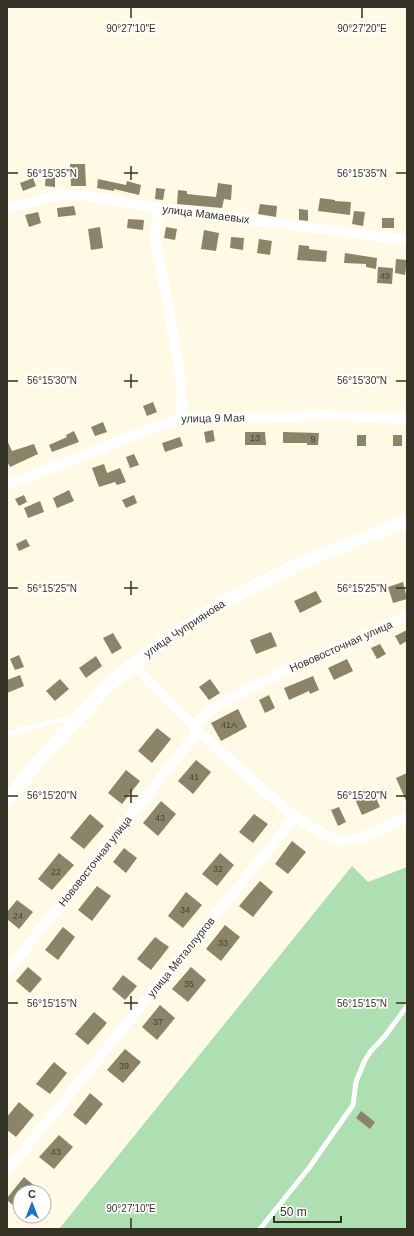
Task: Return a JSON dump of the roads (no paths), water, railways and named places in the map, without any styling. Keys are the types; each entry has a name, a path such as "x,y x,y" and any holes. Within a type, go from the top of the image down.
{"street":[{"name":"улица Мамаевых","path":"7,208 46,198 70,195 158,208 407,240"},
{"path":"158,208 155,233 156,243 181,382 182,417"},
{"name":"улица 9 Мая","path":"7,485 182,417 269,418 323,415 407,419"},
{"name":"улица Чуприянова","path":"7,801 40,759 108,686 158,645 227,600 298,564 407,521"},
{"name":"Нововосточная улица","path":"7,972 196,728 220,704 284,672 407,616"},
{"path":"133,664 196,728 294,817 329,837 342,841 358,839 407,817"},
{"name":"улица Металлургов","path":"7,1172 294,817"}],"lane":[{"path":"7,734 55,721 78,718"},
{"path":"260,1229 309,1168 353,1105 356,1082 364,1062 370,1052 385,1036 407,1006"}]}
